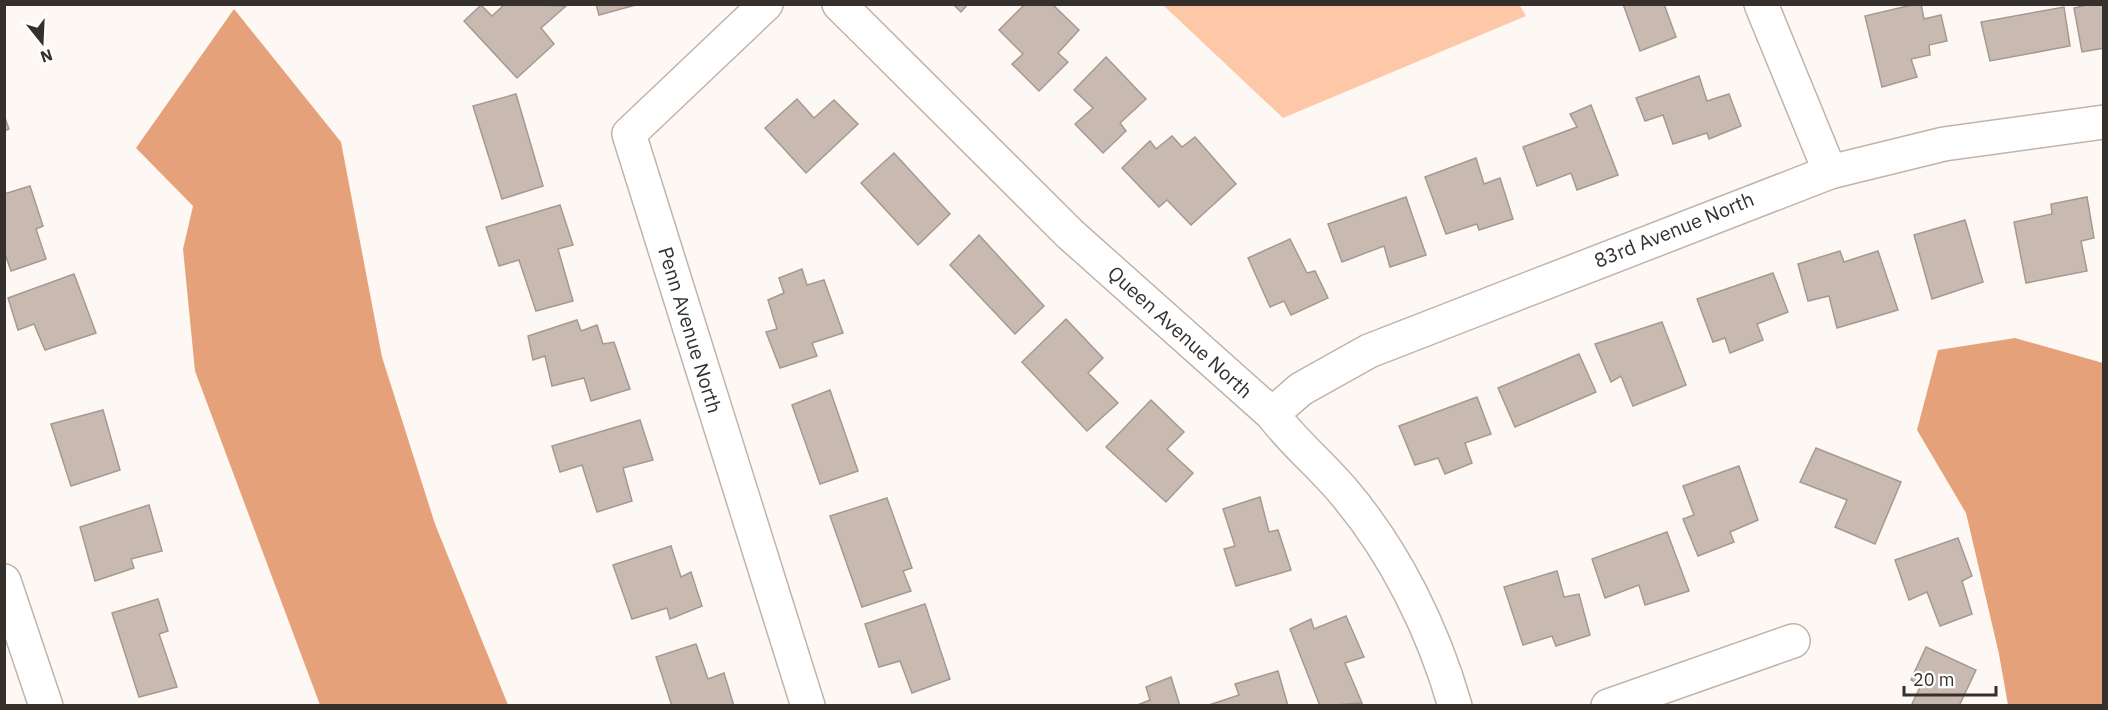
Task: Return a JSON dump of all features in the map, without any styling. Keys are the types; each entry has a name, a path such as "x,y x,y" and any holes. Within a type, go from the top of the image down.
{"street":[{"name":"Penn Avenue North","path":"766,4 629,134 808,705"},
{"name":"Queen Avenue North","path":"839,4 1070,234 1272,414 1292,441 1343,491 1385,549 1419,610 1446,676 1455,705"},
{"path":"1761,4 1830,171"},
{"name":"83rd Avenue North","path":"1272,414 1301,389 1369,351 1830,171 1944,144 2103,122"},
{"path":"4,581 46,705"},
{"path":"1608,705 1793,641"}],"shaded area":[{"path":"1519,4 1526,16 1283,118 1163,5"},
{"path":"234,9 341,142 382,357 435,524 508,705 320,705 195,371 183,249 193,206 136,148"},
{"path":"2015,338 2103,363 2103,705 2008,705 1999,654 1966,513 1917,430 1938,350"}],"building":[{"path":"505,4 566,6 541,28 554,44 517,78 464,21 481,5 492,16"},
{"path":"596,4 636,4 636,5 599,15"},
{"path":"953,4 968,4 961,12"},
{"path":"1025,4 1052,4 1079,30 1058,53 1068,62 1039,91 1012,64 1023,54 999,30"},
{"path":"1623,4 1664,4 1676,37 1640,51"},
{"path":"1921,4 1924,19 1941,15 1947,41 1929,45 1930,55 1911,59 1917,77 1882,87 1865,16"},
{"path":"2104,4 2104,48 2082,52 2074,8"},
{"path":"2064,7 2070,46 1990,61 1981,22"},
{"path":"1106,57 1146,99 1120,123 1126,131 1103,153 1075,124 1093,108 1074,90"},
{"path":"1699,76 1707,101 1729,94 1741,126 1709,139 1707,133 1673,144 1663,115 1645,121 1636,98"},
{"path":"516,94 543,186 502,199 473,106"},
{"path":"797,99 814,118 834,100 858,124 806,173 765,128"},
{"path":"1591,105 1618,175 1577,190 1571,173 1537,186 1523,147 1577,127 1570,114"},
{"path":"4,115 9,129 4,131"},
{"path":"1172,136 1182,147 1195,137 1236,184 1191,225 1167,200 1159,207 1122,168 1150,141 1156,149"},
{"path":"894,153 950,214 918,245 861,183"},
{"path":"1476,158 1484,184 1500,178 1513,219 1479,230 1477,224 1446,234 1425,177"},
{"path":"30,186 43,226 36,229 46,259 11,271 4,251 4,194"},
{"path":"1406,197 1426,255 1390,267 1384,246 1342,262 1328,224"},
{"path":"2087,197 2094,238 2081,241 2087,271 2026,283 2014,222 2052,214 2051,204"},
{"path":"560,205 573,245 558,249 573,301 536,311 519,260 499,266 486,227"},
{"path":"1965,220 1983,282 1932,299 1914,235"},
{"path":"979,235 1044,306 1015,334 950,265"},
{"path":"1290,239 1307,273 1315,271 1328,298 1291,315 1284,301 1270,307 1248,258"},
{"path":"1840,251 1844,262 1878,251 1898,310 1837,328 1829,296 1808,301 1798,264"},
{"path":"802,269 807,285 824,280 843,333 812,343 817,356 780,368 766,332 777,329 768,300 784,293 779,278"},
{"path":"1773,273 1788,312 1757,324 1763,340 1730,353 1725,338 1713,342 1697,299"},
{"path":"74,274 96,333 45,350 34,324 18,330 8,298"},
{"path":"1066,319 1103,358 1088,373 1118,403 1087,431 1022,362"},
{"path":"577,320 581,331 597,325 603,344 614,342 630,389 591,401 584,378 552,386 545,356 533,360 528,336"},
{"path":"1662,322 1686,385 1633,406 1621,376 1611,382 1595,344"},
{"path":"1579,354 1596,392 1515,427 1498,388"},
{"path":"830,390 858,471 820,484 792,405"},
{"path":"1477,397 1491,434 1465,443 1472,463 1445,474 1438,458 1415,465 1399,426"},
{"path":"1151,400 1184,432 1167,449 1193,473 1166,502 1106,447"},
{"path":"103,410 120,470 71,486 51,424"},
{"path":"640,420 653,460 623,468 632,501 597,512 582,465 560,472 552,446"},
{"path":"1816,448 1901,482 1875,544 1835,527 1847,500 1800,482"},
{"path":"1739,466 1758,520 1730,532 1734,542 1698,556 1683,519 1694,515 1683,486"},
{"path":"1260,497 1269,532 1278,530 1291,570 1236,586 1224,549 1235,546 1223,509"},
{"path":"887,498 912,568 903,571 911,591 862,607 830,516"},
{"path":"149,505 162,551 131,559 134,568 95,581 80,527"},
{"path":"1667,532 1689,591 1645,605 1639,585 1605,598 1592,559"},
{"path":"1958,538 1972,576 1962,581 1972,614 1940,626 1927,592 1909,600 1895,560"},
{"path":"671,546 681,577 691,572 702,606 670,619 667,608 632,619 613,565"},
{"path":"1557,571 1564,597 1579,594 1590,635 1556,646 1552,636 1523,645 1504,587"},
{"path":"158,599 168,631 159,634 177,687 139,697 112,613"},
{"path":"925,604 950,679 912,693 900,661 879,667 865,624"},
{"path":"1346,616 1364,657 1345,663 1362,703 1320,706 1290,629 1311,619 1314,629"},
{"path":"696,644 708,679 724,673 734,706 672,706 656,657"},
{"path":"1926,647 1976,670 1959,706 1911,706 1921,685 1911,680"},
{"path":"1278,671 1288,706 1206,706 1239,695 1235,684"},
{"path":"1171,677 1180,706 1135,706 1150,700 1146,687"}]}
